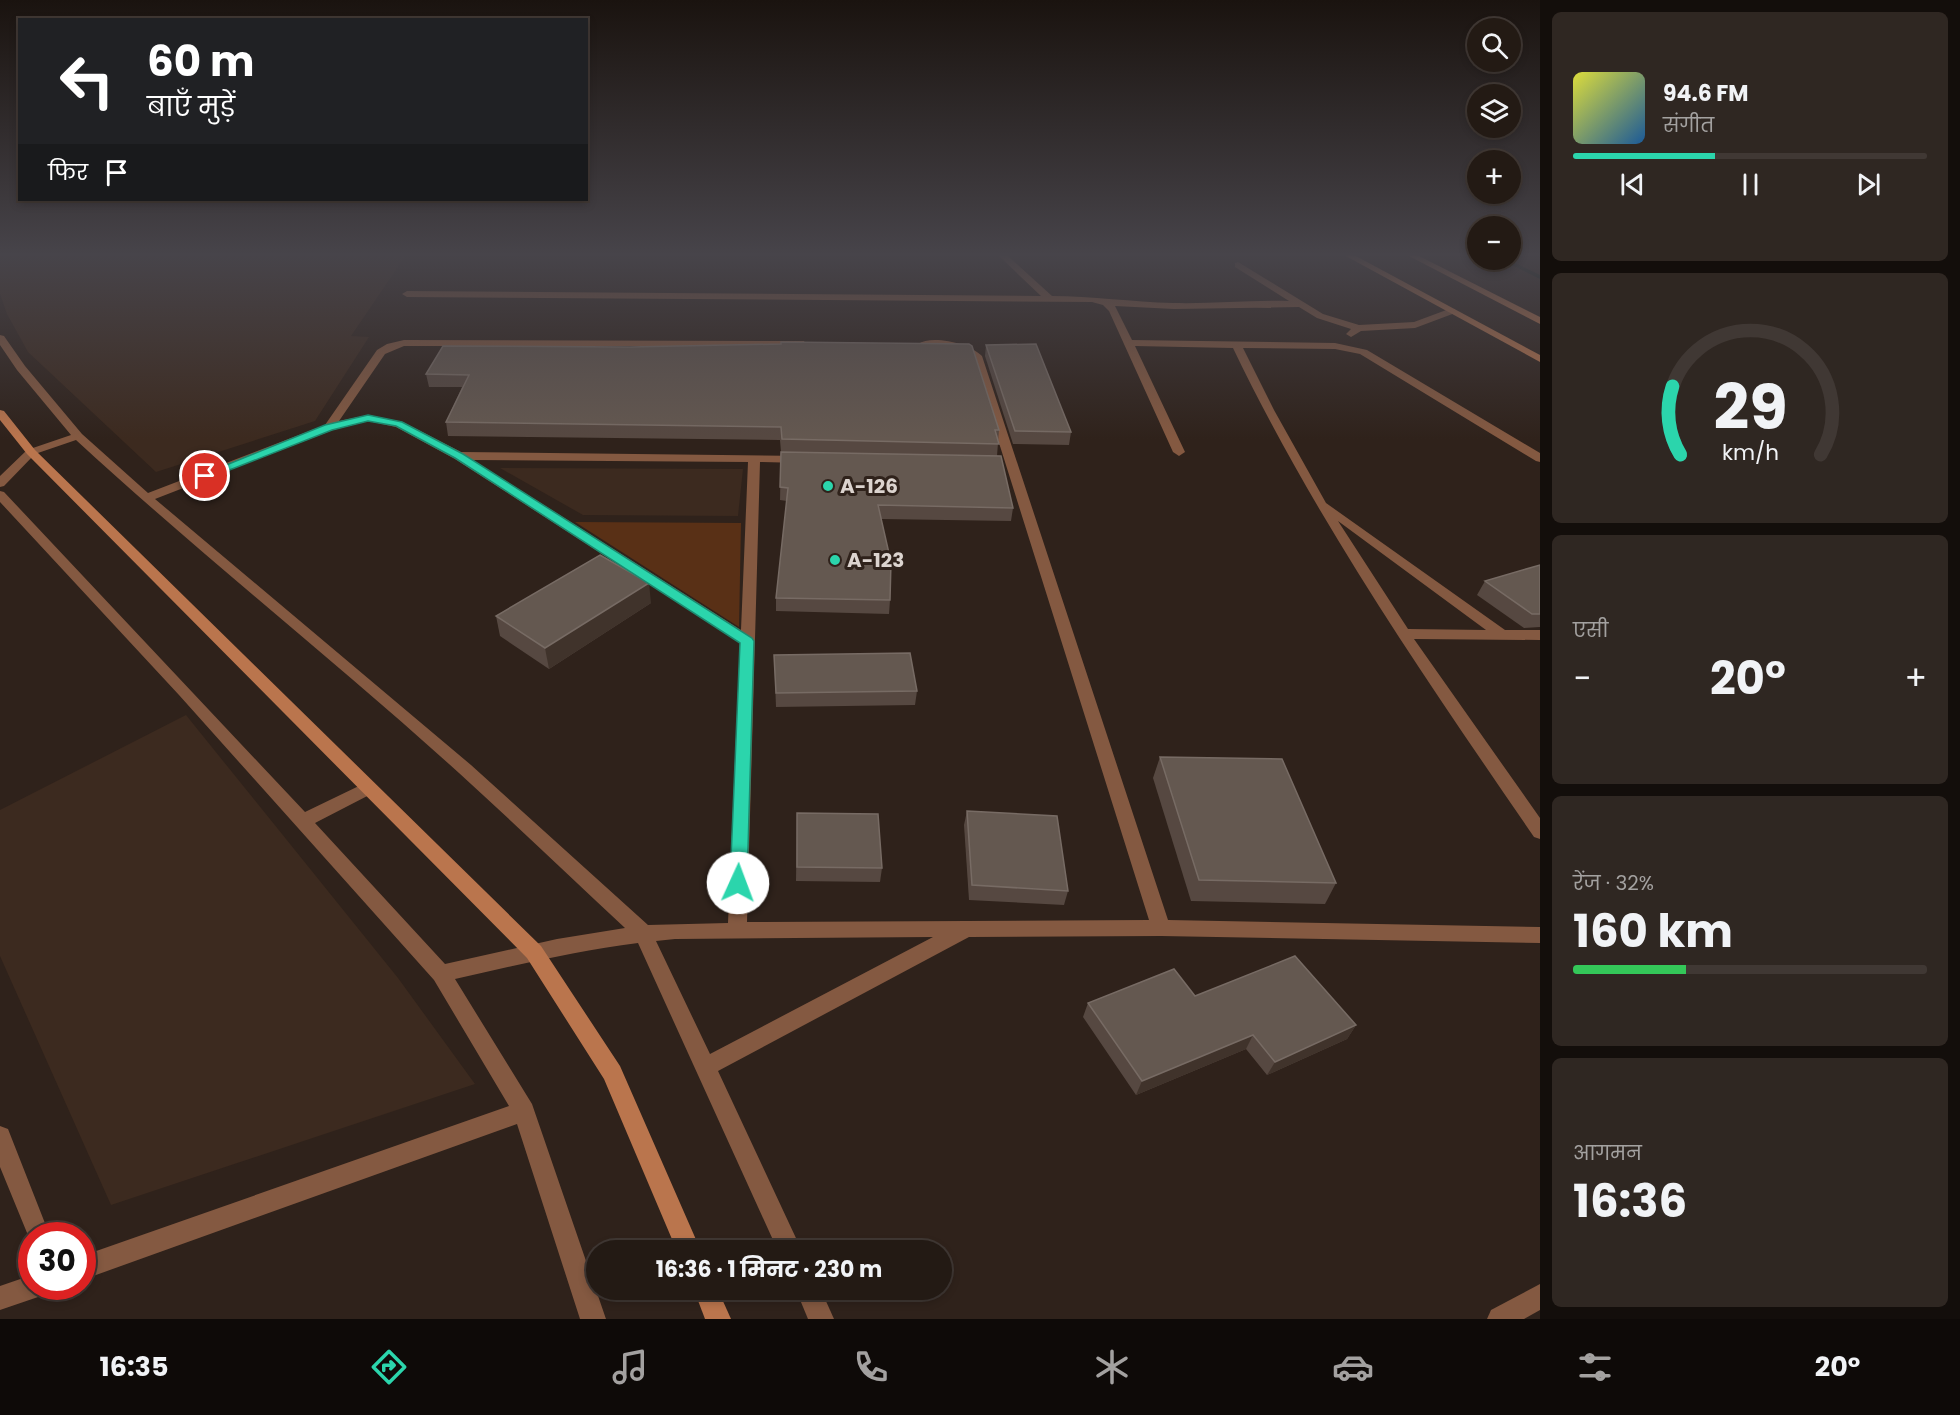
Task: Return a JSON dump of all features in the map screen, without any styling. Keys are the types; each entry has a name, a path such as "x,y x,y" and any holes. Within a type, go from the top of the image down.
{"street":[{"path":"1116,317 1179,452"},
{"path":"1322,317 1358,328 1415,325 1437,317"},
{"path":"1462,317 1540,359"},
{"path":"1352,349 1347,338 1358,328"},
{"path":"0,338 21,368 78,436 146,498 465,769 643,933 785,1240"},
{"path":"328,427 381,352 391,346 404,343 818,344"},
{"path":"912,344 947,344 966,347 977,356 1006,464 1161,928"},
{"path":"1130,344 1335,346 1363,352 1540,458"},
{"path":"1238,345 1256,385 1318,501 1403,634 1540,832"},
{"path":"0,413 31,452 534,952 612,1073 684,1240"},
{"path":"146,498 328,427 368,418 385,420 399,424 459,456 747,641"},
{"path":"0,483 31,452 78,436"},
{"path":"459,456 813,459"},
{"path":"737,930 754,458"},
{"path":"0,495 303,821 441,974 524,1111 593,1319"},
{"path":"1318,501 1501,634"},
{"path":"1403,634 1540,634"},
{"path":"303,821 369,788"},
{"path":"441,974 534,952 643,933 737,930 1161,928 1540,935"},
{"path":"705,1067 968,929"},
{"path":"96,1263 524,1111"},
{"path":"0,1137 33,1222"},
{"path":"0,1298 18,1292"},
{"path":"1500,1319 1540,1296"},
{"path":"710,1300 718,1319"},
{"path":"812,1300 821,1319"}],"shaded area":[{"path":"8,317 364,317 351,336 369,337 315,421 156,472 28,352"},
{"path":"500,468 743,469 738,516 583,515"},
{"path":"575,522 741,523 739,627"},
{"path":"186,715 398,978 475,1084 111,1205 0,956 0,810"}],"building":[{"path":"781,342 969,344 972,346 999,430 995,430 999,444 782,439 781,427 446,422 469,375 426,374 443,346 630,347 781,344"},
{"path":"1036,344 1071,432 1015,431 986,345"},
{"path":"781,452 1001,456 1013,508 878,505 891,562 890,600 776,598 788,488 780,487"},
{"path":"600,555 649,583 545,648 496,616"},
{"path":"1540,565 1540,614 1532,614 1485,581"},
{"path":"910,653 917,691 776,693 774,655"},
{"path":"1160,757 1282,759 1336,883 1199,880"},
{"path":"967,811 1057,816 1068,891 972,885"},
{"path":"797,813 878,814 882,868 797,867"},
{"path":"1295,956 1356,1025 1275,1062 1253,1035 1142,1081 1088,1003 1174,969 1195,996"}],"place":[{"name":"A-126","path":"828,486"},
{"name":"A-123","path":"835,560"}],"route":[{"path":"205,476 328,427 368,418 399,424 459,456 747,641 738,883"}]}
